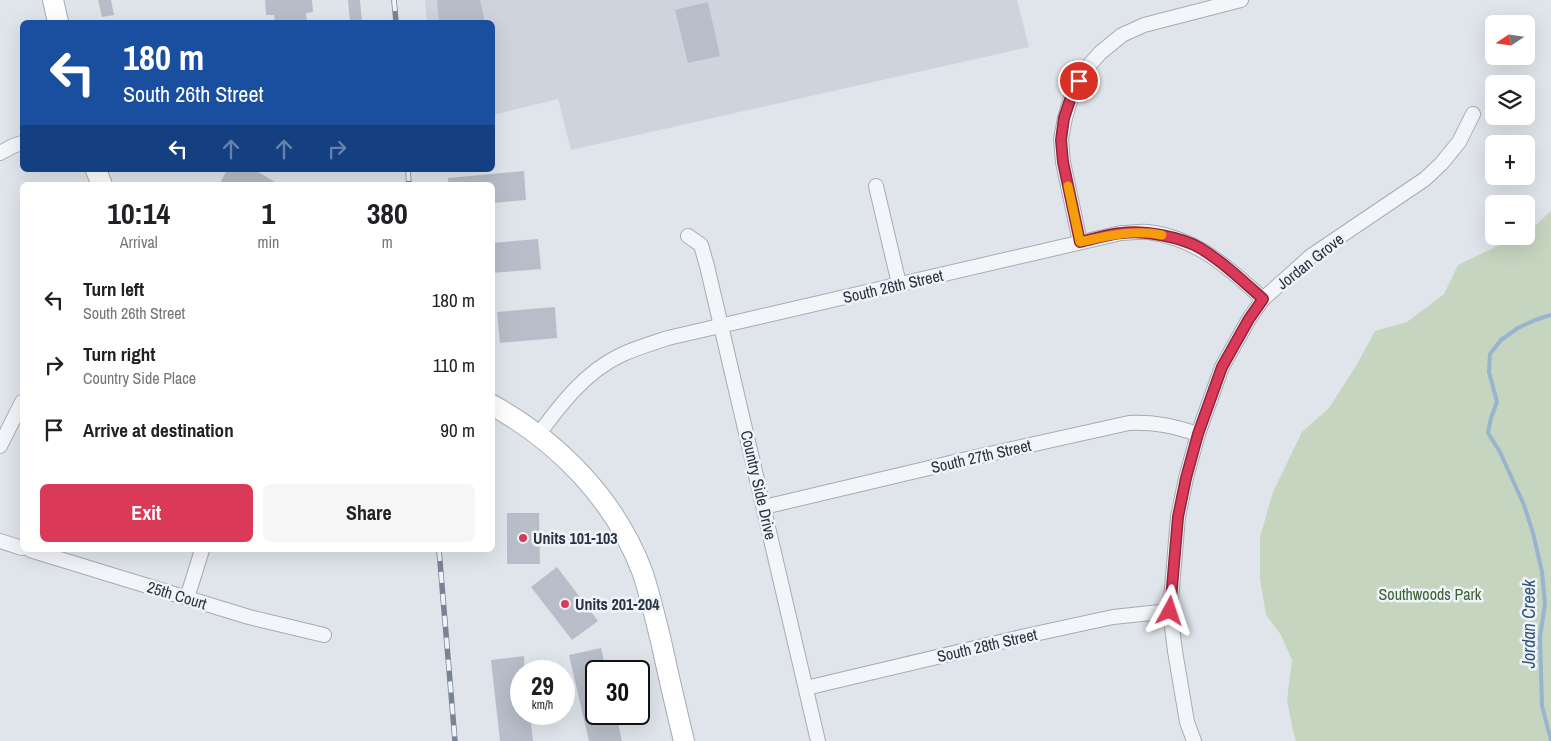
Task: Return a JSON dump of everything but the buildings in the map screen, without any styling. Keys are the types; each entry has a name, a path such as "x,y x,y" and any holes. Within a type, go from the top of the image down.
{"main road":[{"path":"53,0 58,20"},
{"path":"495,408 519,421 538,435 596,490 609,508 632,548 648,588 684,741"}],"street":[{"path":"1080,242 1063,162 1061,140 1064,118 1073,91 1085,70 1100,53 1122,35 1144,25 1241,0"},
{"name":"Jordan Grove","path":"1194,741 1186,713 1174,651 1170,611 1178,517 1186,478 1198,434 1222,367 1249,319 1263,299 1311,256 1425,179 1441,164 1459,142 1473,114"},
{"path":"0,154 20,144"},
{"path":"876,186 899,284"},
{"name":"South 26th Street","path":"538,435 568,396 596,371 620,356 668,338 1121,233 1148,232 1199,247 1230,269 1263,299"},
{"name":"Country Side Drive","path":"688,236 701,245 707,266 818,741"},
{"path":"0,446 20,406"},
{"name":"South 27th Street","path":"764,507 967,458 1129,423 1148,422 1198,434"},
{"path":"0,541 20,547"},
{"name":"25th Court","path":"37,552 249,617 324,635"},
{"path":"187,598 201,552"},
{"name":"South 28th Street","path":"806,688 1113,617 1170,611"}],"shaded area":[{"path":"425,0 1017,0 1029,47 571,150 558,99 495,115 495,20 427,20"}],"green space":[{"name":"Southwoods Park","path":"1551,211 1551,741 1296,741 1287,700 1292,660 1281,635 1266,615 1260,579 1260,537 1273,492 1302,432 1329,408 1356,366 1375,331 1407,322 1444,294 1458,265 1499,245 1535,245 1536,225"}],"waterway":[{"name":"Jordan Creek","path":"1551,315 1518,328 1501,340 1490,354 1489,372 1497,402 1488,433 1500,452 1524,505 1542,572 1545,604 1540,637 1542,706 1551,740"}],"railway":[{"path":"394,0 396,20"},
{"path":"408,172 409,182"},
{"path":"439,552 455,741"}],"slow traffic":[{"path":"1068,186 1080,242 1121,233 1148,232 1162,235"}],"place":[{"name":"Units 101-103","path":"523,538"},
{"name":"Units 201-204","path":"565,604"}],"route":[{"path":"1079,81 1073,91 1064,118 1061,140 1063,162 1080,242 1121,233 1148,232 1172,238 1199,247 1230,269 1263,299 1249,319 1222,367 1198,434 1178,517 1170,611"}]}
